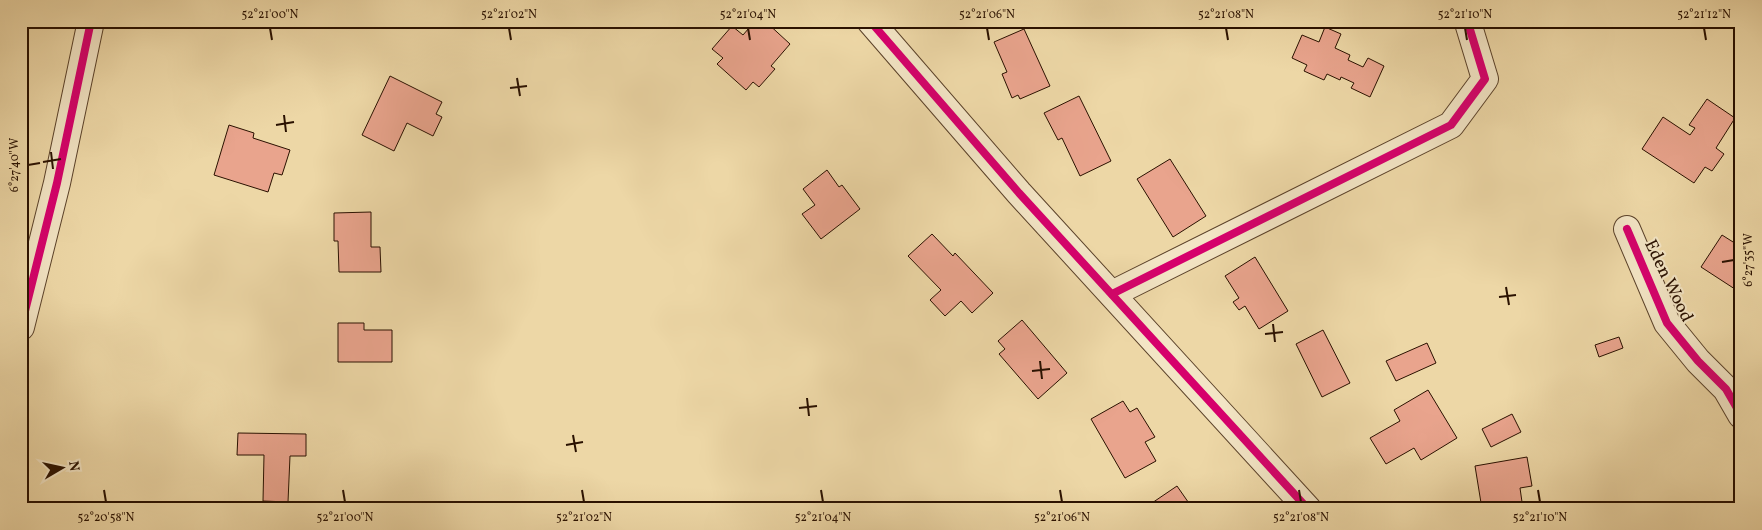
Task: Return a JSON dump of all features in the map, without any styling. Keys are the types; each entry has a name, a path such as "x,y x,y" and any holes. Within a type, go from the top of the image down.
{"street":[{"path":"21,327 57,183 91,21"},
{"path":"870,21 1019,192 1308,509"},
{"path":"1112,294 1451,125 1485,80 1468,24"},
{"name":"Eden Wood","path":"1626,228 1667,322 1698,361 1726,389 1741,415"}],"building":[{"path":"755,21 765,21 790,44 771,66 775,69 759,87 753,82 746,90 717,64 723,58 712,49 732,26 743,35"},
{"path":"1325,27 1341,34 1335,48 1350,55 1348,60 1363,67 1368,58 1384,66 1370,97 1351,88 1354,83 1341,77 1340,80 1327,74 1324,80 1304,71 1307,65 1292,58 1302,35 1319,42"},
{"path":"1024,29 1050,86 1020,99 1018,95 1012,98 1002,74 1007,72 994,42"},
{"path":"390,76 442,102 436,114 442,117 433,136 407,123 394,151 362,135"},
{"path":"1079,96 1111,161 1080,176 1062,138 1058,140 1044,113"},
{"path":"1707,99 1735,118 1716,148 1724,154 1712,171 1705,167 1694,183 1642,149 1663,117 1690,135 1695,128 1689,125"},
{"path":"229,125 254,133 253,138 290,150 282,175 274,173 268,192 214,175"},
{"path":"1170,159 1206,216 1173,237 1137,179"},
{"path":"827,170 839,187 842,185 860,209 821,239 802,214 815,205 803,189"},
{"path":"371,212 371,247 380,247 381,272 339,272 338,241 334,241 334,213"},
{"path":"932,234 953,256 955,253 993,293 972,313 961,301 945,316 930,300 941,290 908,256"},
{"path":"1722,235 1741,247 1741,293 1701,267"},
{"path":"1255,257 1288,311 1259,329 1245,306 1239,310 1233,302 1239,298 1225,276"},
{"path":"1022,320 1067,373 1038,399 999,354 1005,349 998,341"},
{"path":"338,323 364,323 364,330 392,330 392,362 338,362"},
{"path":"1323,330 1350,383 1322,397 1296,344"},
{"path":"1619,337 1623,348 1599,357 1595,345"},
{"path":"1427,343 1436,363 1396,381 1386,361"},
{"path":"1428,390 1457,438 1421,460 1414,448 1386,464 1370,438 1400,421 1394,410"},
{"path":"1123,401 1130,412 1137,408 1155,437 1145,442 1156,461 1125,478 1091,419"},
{"path":"1512,414 1521,432 1491,447 1482,429"},
{"path":"238,433 306,434 306,456 290,456 288,502 263,501 264,455 237,455"},
{"path":"1527,457 1532,486 1520,488 1523,509 1482,509 1475,466"},
{"path":"1177,486 1193,509 1152,509 1149,505"}],"cycle path":[{"path":"21,327 57,183 91,21"},
{"path":"870,21 1019,193 1308,509"},
{"path":"1112,294 1451,125 1485,79 1468,23"},
{"path":"1627,229 1667,323 1698,361 1726,389 1741,415"}]}
